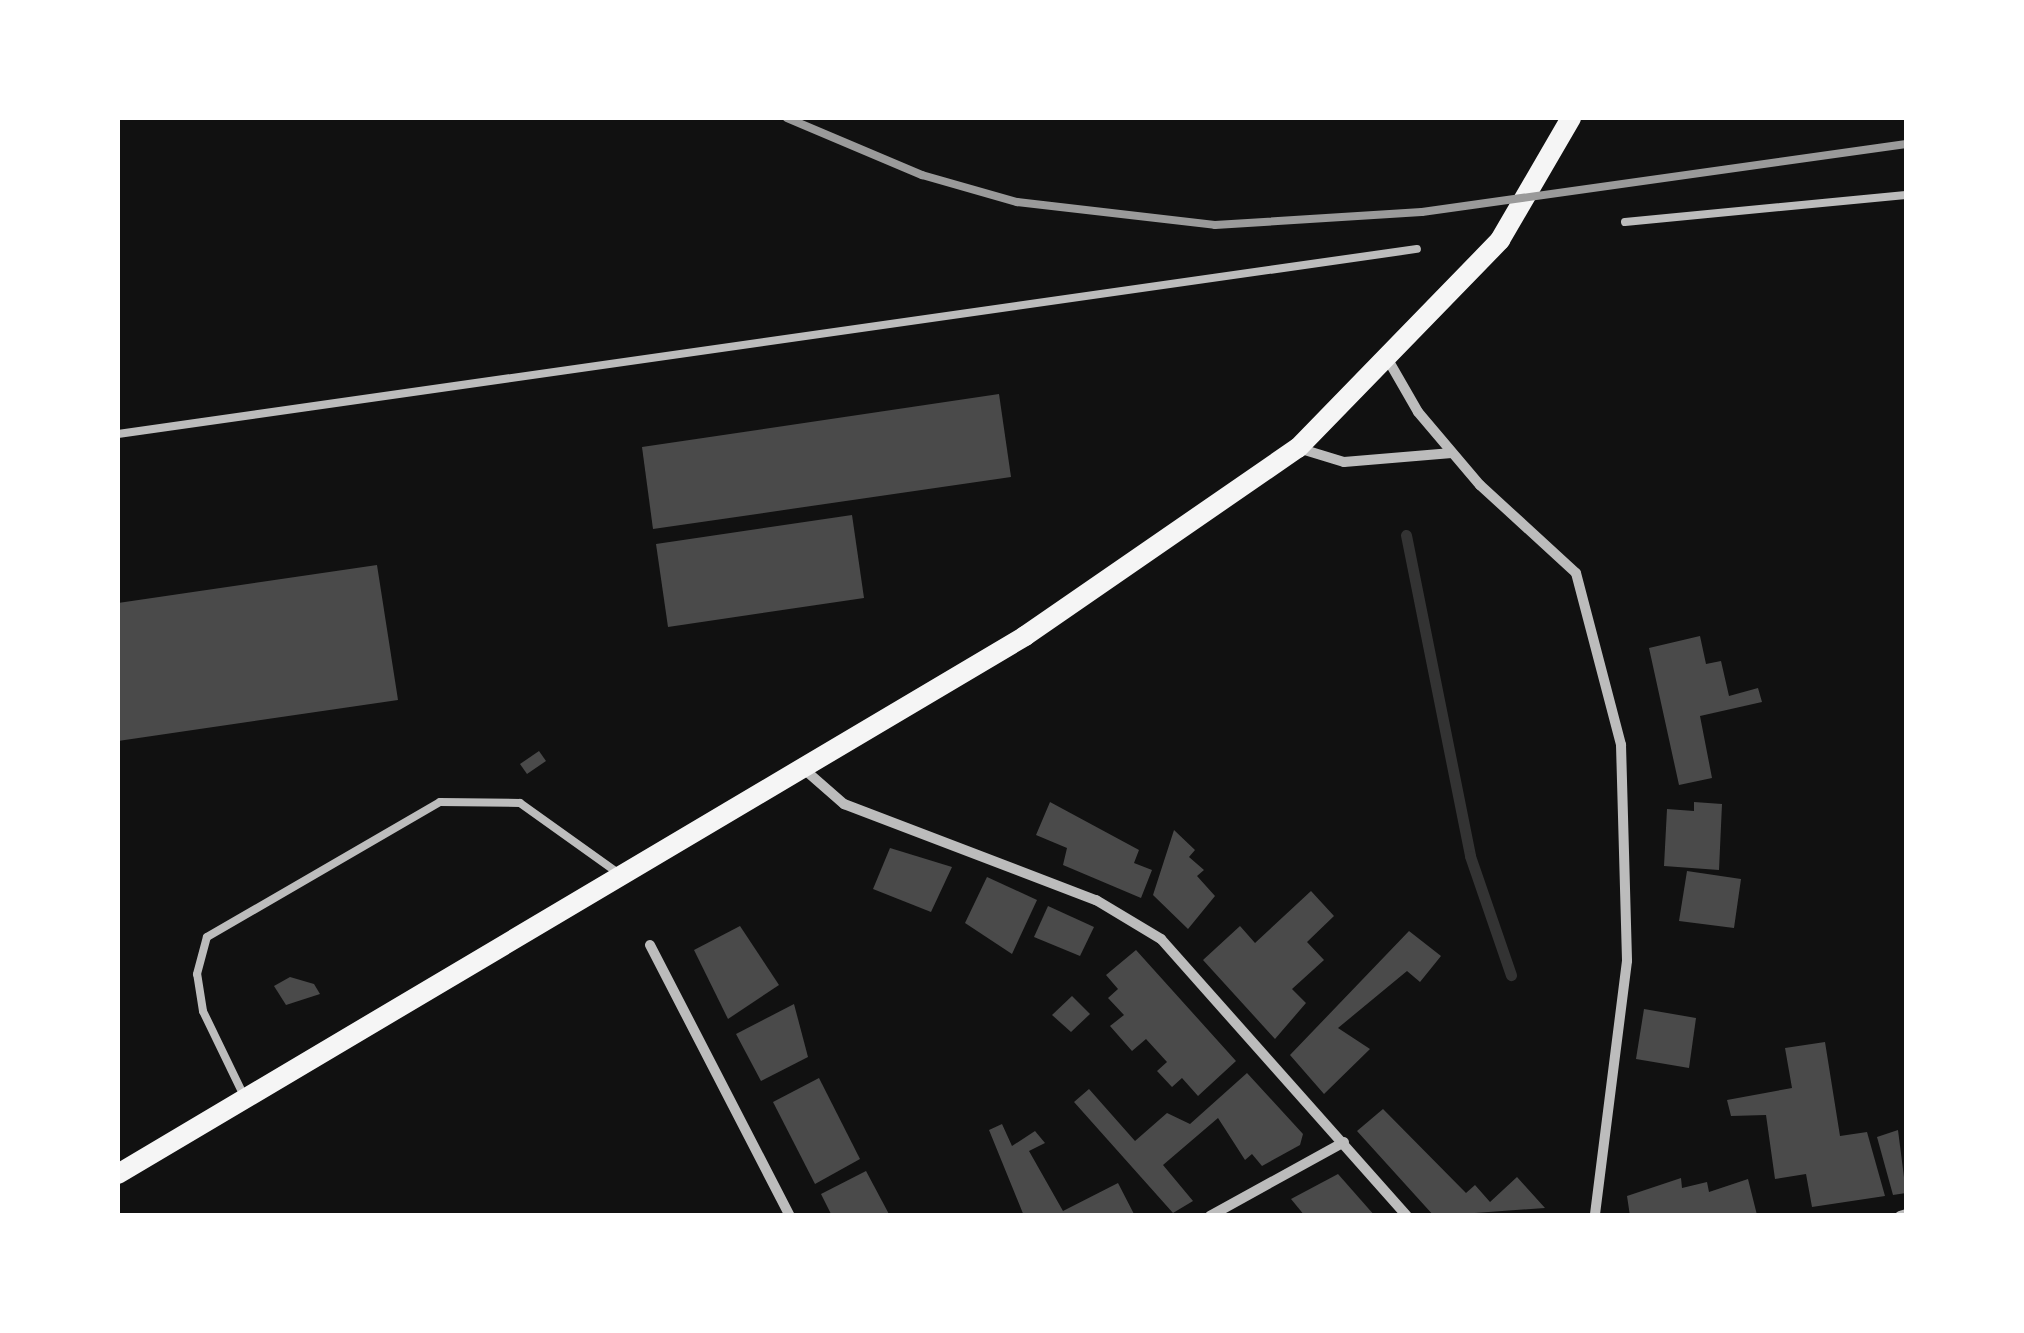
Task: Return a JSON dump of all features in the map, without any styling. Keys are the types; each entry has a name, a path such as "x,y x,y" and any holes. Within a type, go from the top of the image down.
{"main road":[{"path":"118,1174 618,873 804,770 1025,636 1298,448 1500,240 1572,118"}],"street":[{"path":"1388,358 1452,452 1576,573 1621,745 1627,961 1596,1216"},
{"path":"1298,448 1344,462 1452,452"},
{"path":"804,770 862,813 1096,900 1161,939 1407,1216"},
{"path":"650,945 790,1216"},
{"path":"1210,1216 1344,1142"}],"lane":[{"path":"1625,222 1906,195"},
{"path":"118,434 1417,250"},
{"path":"245,1098 203,1011 197,974 207,937 440,802 520,803 618,873"}],"building":[{"path":"999,394 1011,477 653,529 642,447"},
{"path":"852,515 864,598 668,627 656,544"},
{"path":"377,565 398,700 118,741 118,603"},
{"path":"1700,636 1706,664 1721,661 1729,696 1758,688 1762,702 1700,716 1712,778 1679,785 1649,648"},
{"path":"539,751 546,761 527,774 520,764"},
{"path":"1050,802 1139,850 1134,863 1152,870 1141,898 1063,865 1067,848 1036,835"},
{"path":"1694,802 1722,804 1719,870 1664,866 1667,809 1694,811"},
{"path":"1174,830 1195,850 1189,857 1204,870 1197,876 1215,896 1188,929 1153,895"},
{"path":"890,848 952,867 931,912 873,889"},
{"path":"1687,871 1741,879 1734,928 1679,921"},
{"path":"987,877 1037,900 1012,954 965,923"},
{"path":"1311,891 1334,916 1307,942 1324,960 1292,989 1306,1003 1275,1039 1203,960 1240,926 1255,943"},
{"path":"1048,906 1094,927 1080,956 1034,937"},
{"path":"740,926 779,985 728,1019 694,950"},
{"path":"1409,931 1441,956 1420,982 1407,971 1338,1028 1370,1049 1324,1094 1290,1055"},
{"path":"1136,950 1236,1061 1198,1096 1182,1078 1172,1087 1157,1071 1167,1062 1146,1039 1132,1051 1110,1026 1124,1015 1108,998 1118,989 1106,975"},
{"path":"290,977 314,984 320,994 286,1005 274,986"},
{"path":"1072,996 1090,1014 1071,1032 1052,1015"},
{"path":"794,1004 808,1057 761,1081 736,1034"},
{"path":"1644,1009 1696,1018 1689,1068 1636,1059"},
{"path":"1825,1042 1840,1136 1867,1132 1885,1196 1812,1207 1806,1174 1775,1179 1766,1115 1731,1116 1727,1100 1792,1088 1785,1048"},
{"path":"1247,1073 1303,1134 1300,1145 1262,1166 1252,1154 1245,1160 1218,1118 1163,1165 1193,1201 1173,1213 1074,1102 1089,1089 1135,1141 1167,1113 1190,1124"},
{"path":"819,1078 860,1159 815,1184 773,1102"},
{"path":"1383,1109 1466,1193 1475,1185 1490,1202 1517,1177 1545,1208 1434,1216 1357,1131"},
{"path":"1002,1124 1012,1146 1035,1131 1045,1143 1029,1151 1063,1211 1118,1183 1135,1216 1024,1216 989,1130"},
{"path":"1898,1130 1906,1193 1893,1195 1877,1137"},
{"path":"866,1171 890,1216 832,1216 821,1194"},
{"path":"1338,1174 1375,1216 1305,1216 1291,1199"},
{"path":"1681,1178 1682,1188 1707,1182 1709,1192 1748,1179 1757,1215 1630,1216 1627,1196"}],"waterway":[{"path":"1406,535 1470,856 1511,975"}],"railway":[{"path":"787,118 922,175 1017,202 1215,225 1422,212 1906,144"}]}
